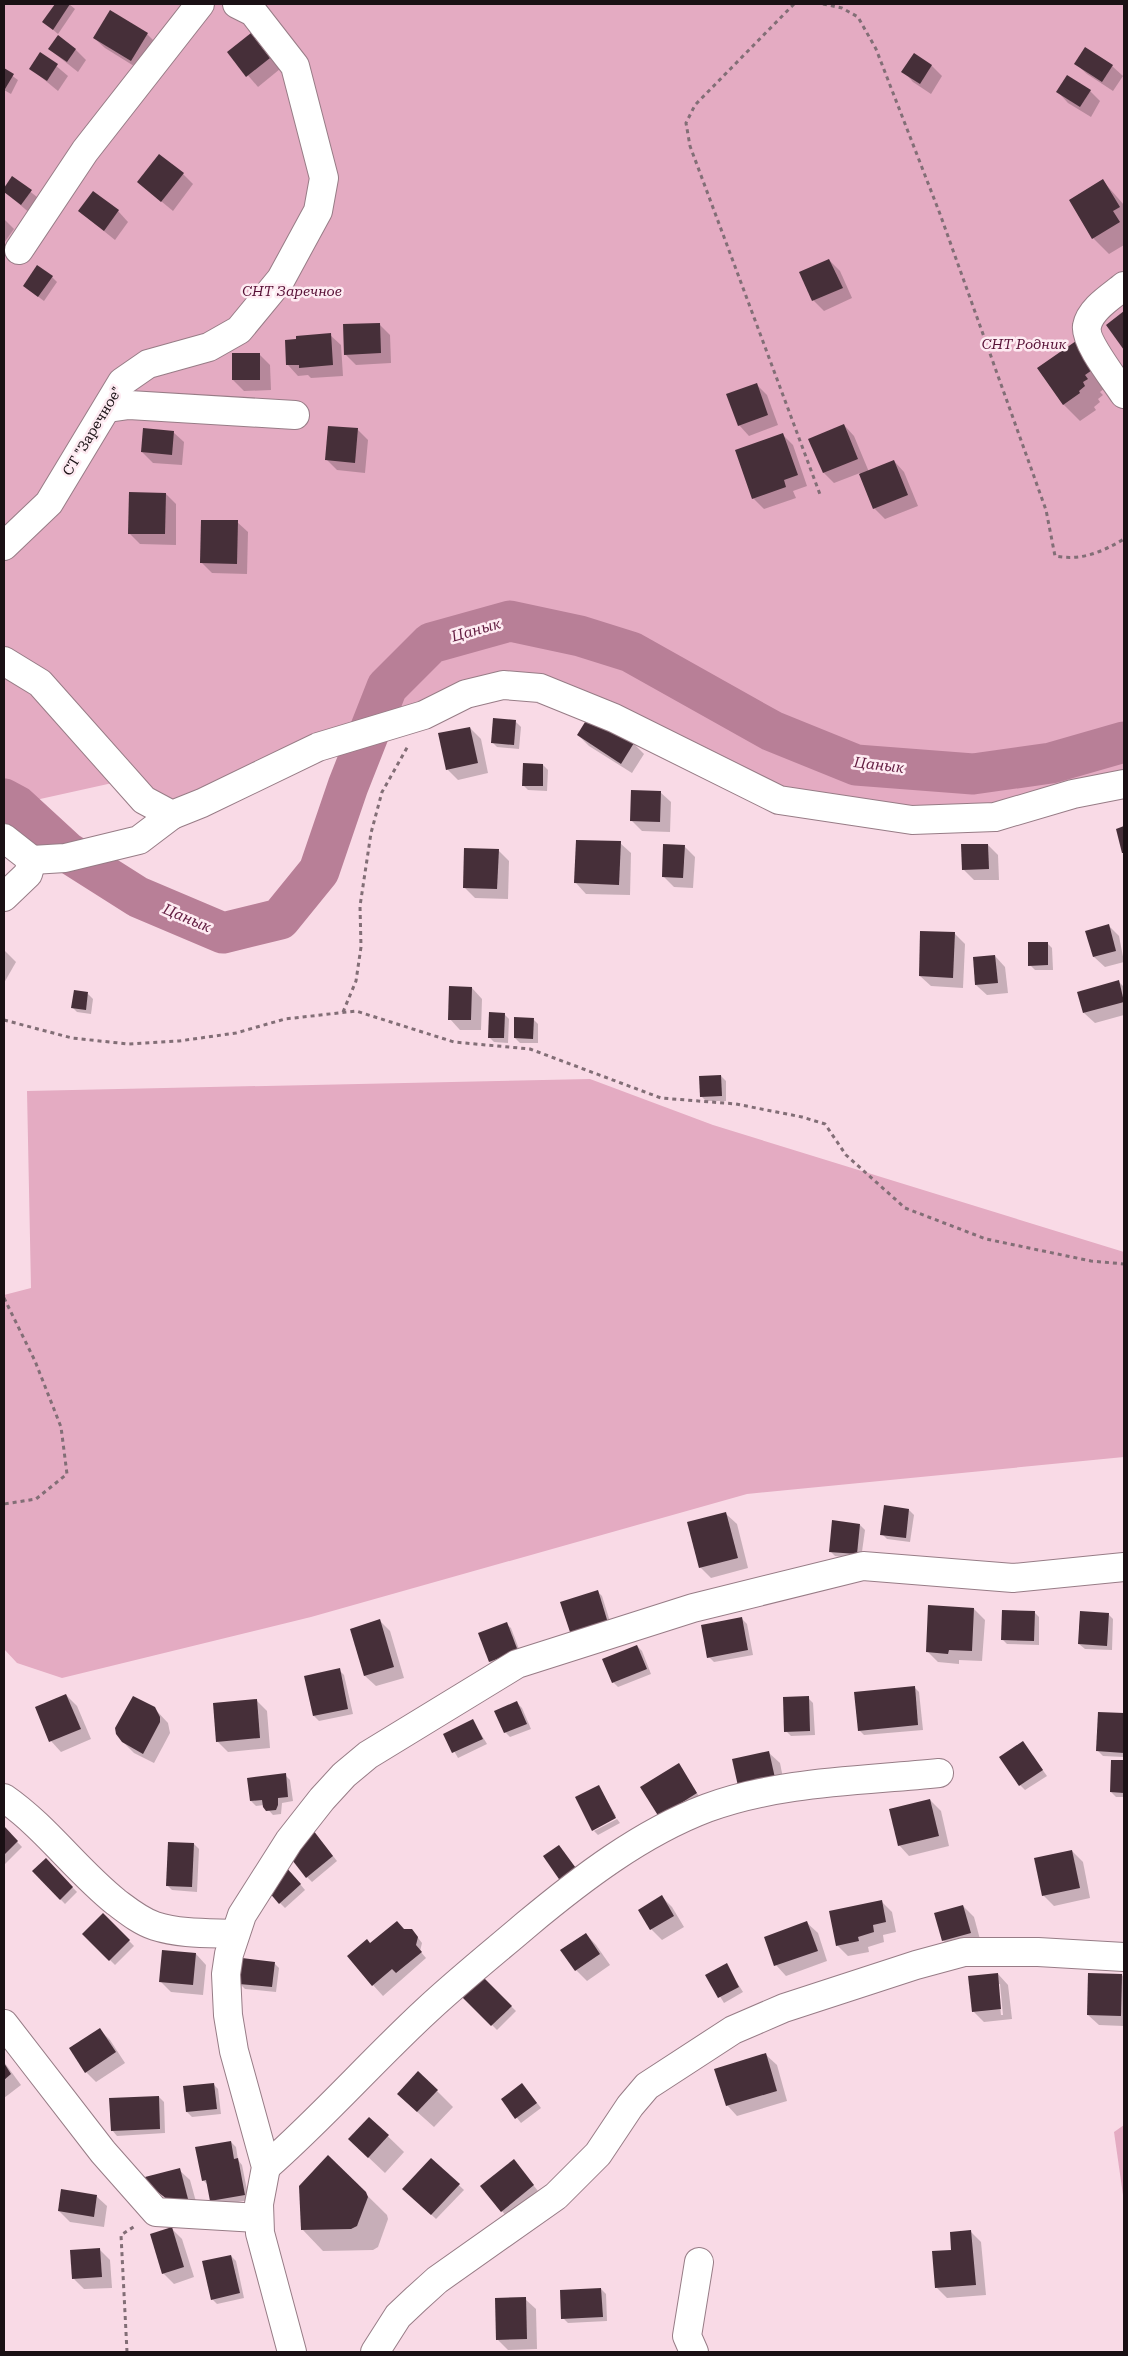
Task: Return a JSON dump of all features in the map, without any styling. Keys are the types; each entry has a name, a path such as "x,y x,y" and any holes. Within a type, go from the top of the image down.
{"lane":[{"path":"19,250 85,150 200,4"},
{"name":"СТ \"Заречное\"","path":"4,546 49,503 122,382 148,364 209,347 240,330 281,279 318,211 324,178 294,66 254,12 237,4"},
{"path":"1124,286 1095,311 1087,326 1088,338 1124,394"},
{"path":"108,408 130,405 295,415"},
{"path":"4,661 40,683 144,800 172,816"},
{"path":"4,838 32,860 76,855 139,840 172,816 202,804 318,747 369,730 424,715 466,694 503,685 540,688 614,718 780,800 912,820 995,817 1073,794 1124,784"},
{"path":"4,897 28,874 32,860"},
{"path":"292,2352 260,2233 258,2218 266,2167 234,2051 228,2015 226,1974 234,1934 242,1916 289,1841 322,1799 344,1775 368,1755 518,1664 693,1608 863,1566 1013,1578 1124,1567"},
{"path":"266,2167 307,2131 426,2011 549,1906 582,1880 676,1821 708,1808 780,1789 940,1773"},
{"path":"4,1798 25,1813 101,1890 135,1916 154,1926 175,1931 234,1934"},
{"path":"375,2352 398,2316 416,2299 556,2196 598,2154 630,2106 647,2086 733,2030 784,2008 916,1965 964,1952 1038,1952 1124,1957"},
{"path":"4,2024 103,2152 156,2212 258,2218"},
{"path":"694,2352 687,2336 699,2262"}],"path":[{"path":"794,4 695,105 686,123 690,146 820,497"},
{"path":"823,4 842,8 858,17 876,49 940,214 1046,510 1056,556 1071,559 1102,552 1124,539"},
{"path":"343,1012 356,981 361,947 360,906 371,833 380,801 424,715"},
{"path":"4,1020 72,1038 128,1044 179,1041 236,1033 285,1019 356,1011 454,1042 530,1049 661,1098 736,1104 802,1117 825,1124 846,1155 905,1208 986,1239 1091,1261 1124,1264"},
{"path":"4,1298 36,1361 61,1427 67,1474 36,1499 4,1504"},
{"path":"127,2352 121,2235 156,2212"}],"green space":[{"name":"СНТ Заречное","path":"4,4 1124,4 1124,784 995,817 841,808 503,685 172,815 126,780 4,807"},
{"path":"590,1079 713,1125 1124,1252 1124,1457 747,1494 311,1617 62,1678 17,1663 4,1649 4,1295 31,1288 27,1091"},
{"path":"1124,2125 1124,2202 1114,2132"}],"building":[{"path":"55,4 70,4 53,30 42,22"},
{"path":"110,10 148,33 131,61 93,38"},
{"path":"251,33 270,58 246,77 227,52"},
{"path":"58,35 76,49 67,62 48,49"},
{"path":"1085,47 1113,65 1102,82 1074,64"},
{"path":"40,52 58,64 47,81 29,69"},
{"path":"914,53 932,65 920,84 901,72"},
{"path":"4,68 14,74 5,89 4,89"},
{"path":"1067,75 1091,90 1080,107 1056,92"},
{"path":"159,154 184,173 161,202 137,182"},
{"path":"12,176 32,190 21,205 4,192 4,188"},
{"path":"1103,179 1120,207 1113,211 1120,222 1092,239 1069,200"},
{"path":"93,191 119,210 104,231 78,211"},
{"path":"829,259 843,288 812,301 799,272"},
{"path":"37,265 53,276 38,297 23,286"},
{"path":"1124,311 1124,350 1106,325"},
{"path":"380,323 381,353 344,355 343,324"},
{"path":"331,333 333,365 299,368 299,365 286,365 285,340 296,339 296,336"},
{"path":"1076,341 1095,368 1085,375 1088,379 1083,382 1085,386 1079,391 1080,393 1063,405 1037,368"},
{"path":"232,353 260,353 260,380 232,380"},
{"path":"757,383 768,415 738,426 726,394"},
{"path":"844,424 858,459 823,473 808,439"},
{"path":"328,426 358,428 355,463 325,460"},
{"path":"143,428 174,431 172,455 141,452"},
{"path":"783,433 798,475 784,480 786,487 752,499 735,450"},
{"path":"894,460 908,495 873,509 859,474"},
{"path":"129,492 166,493 165,534 128,534"},
{"path":"201,520 238,520 237,564 200,563"},
{"path":"590,714 634,743 621,764 577,735"},
{"path":"493,718 516,720 514,745 491,743"},
{"path":"470,727 478,763 446,770 438,733"},
{"path":"523,763 543,764 543,786 522,786"},
{"path":"631,790 661,791 660,822 630,821"},
{"path":"1124,826 1124,853 1122,853 1116,829"},
{"path":"576,840 621,841 619,885 574,883"},
{"path":"663,844 685,845 683,878 662,877"},
{"path":"961,844 988,844 989,869 962,870"},
{"path":"464,848 499,849 497,889 463,888"},
{"path":"1109,924 1116,951 1093,957 1085,931"},
{"path":"920,931 955,932 953,978 919,976"},
{"path":"1028,942 1048,942 1048,965 1028,966"},
{"path":"995,955 998,983 975,985 973,957"},
{"path":"1119,980 1124,1002 1083,1013 1077,992"},
{"path":"449,986 472,987 471,1020 448,1020"},
{"path":"74,990 88,992 86,1010 71,1008"},
{"path":"489,1012 505,1013 504,1038 488,1038"},
{"path":"514,1017 534,1018 533,1039 514,1038"},
{"path":"721,1075 722,1096 700,1097 699,1076"},
{"path":"884,1505 909,1509 906,1538 880,1535"},
{"path":"726,1512 738,1558 699,1568 687,1522"},
{"path":"832,1520 860,1524 857,1554 829,1552"},
{"path":"598,1590 608,1623 571,1635 560,1602"},
{"path":"928,1605 974,1608 972,1651 949,1650 948,1654 926,1652"},
{"path":"1002,1610 1035,1611 1034,1641 1001,1640"},
{"path":"1080,1611 1109,1613 1107,1646 1078,1644"},
{"path":"742,1617 748,1650 707,1658 701,1625"},
{"path":"380,1619 394,1667 364,1676 350,1629"},
{"path":"507,1622 518,1651 489,1662 478,1633"},
{"path":"637,1645 647,1669 612,1683 602,1659"},
{"path":"340,1668 348,1709 313,1716 304,1676"},
{"path":"915,1686 918,1725 858,1731 854,1692"},
{"path":"66,1694 81,1729 49,1742 35,1707"},
{"path":"133,1696 155,1707 160,1717 160,1722 143,1754 122,1742 116,1734 115,1728"},
{"path":"809,1696 810,1731 784,1732 783,1697"},
{"path":"257,1699 260,1738 216,1742 213,1703"},
{"path":"517,1701 527,1724 504,1733 494,1711"},
{"path":"1098,1712 1124,1713 1124,1753 1096,1751"},
{"path":"473,1719 483,1739 452,1753 443,1734"},
{"path":"1023,1741 1043,1770 1019,1786 999,1757"},
{"path":"769,1751 775,1778 738,1786 732,1759"},
{"path":"1111,1760 1124,1760 1124,1793 1110,1792"},
{"path":"679,1763 697,1793 659,1817 640,1787"},
{"path":"286,1773 288,1797 278,1798 276,1810 266,1811 262,1800 250,1801 247,1778"},
{"path":"599,1785 616,1818 592,1831 575,1797"},
{"path":"930,1799 939,1836 898,1846 889,1809"},
{"path":"4,1826 18,1841 4,1855"},
{"path":"313,1830 333,1856 306,1878 286,1852"},
{"path":"168,1842 194,1843 192,1887 166,1886"},
{"path":"559,1845 578,1871 561,1882 543,1856"},
{"path":"1072,1850 1080,1888 1042,1896 1034,1858"},
{"path":"46,1858 73,1887 60,1900 32,1871"},
{"path":"285,1866 301,1884 279,1904 263,1885"},
{"path":"662,1895 674,1916 650,1930 638,1910"},
{"path":"882,1900 886,1922 873,1925 874,1932 858,1937 859,1941 836,1946 829,1911"},
{"path":"963,1905 971,1933 942,1941 934,1913"},
{"path":"103,1913 130,1940 109,1961 82,1934"},
{"path":"397,1921 404,1929 412,1929 418,1937 416,1945 422,1952 396,1973 392,1969 372,1986 347,1956 367,1939 370,1943"},
{"path":"807,1921 818,1951 774,1966 764,1937"},
{"path":"586,1933 600,1954 575,1971 560,1950"},
{"path":"162,1950 196,1953 193,1985 159,1982"},
{"path":"242,1958 275,1962 272,1987 239,1984"},
{"path":"727,1963 739,1987 718,1998 705,1975"},
{"path":"998,1973 1001,2009 972,2012 968,1976"},
{"path":"1088,1973 1122,1974 1121,2016 1087,2015"},
{"path":"481,1975 512,2006 491,2026 461,1996"},
{"path":"100,2028 116,2052 85,2073 69,2048"},
{"path":"766,2053 777,2091 726,2106 714,2069"},
{"path":"4,2063 11,2074 4,2080"},
{"path":"418,2071 438,2090 417,2112 397,2094"},
{"path":"214,2083 217,2109 186,2112 183,2086"},
{"path":"522,2083 537,2103 515,2119 501,2099"},
{"path":"159,2096 160,2129 111,2131 109,2098"},
{"path":"369,2117 389,2135 368,2158 348,2139"},
{"path":"231,2141 234,2159 238,2158 245,2195 210,2201 206,2180 202,2181 195,2147"},
{"path":"328,2155 366,2192 368,2197 357,2226 351,2229 301,2230 299,2186"},
{"path":"431,2158 460,2184 431,2215 402,2189"},
{"path":"514,2159 534,2185 501,2212 480,2186"},
{"path":"180,2168 188,2199 168,2200 149,2185 145,2177"},
{"path":"61,2189 97,2195 94,2217 58,2211"},
{"path":"172,2227 184,2267 162,2274 150,2234"},
{"path":"971,2230 976,2285 935,2288 932,2251 951,2250 950,2232"},
{"path":"100,2248 102,2277 72,2279 70,2250"},
{"path":"231,2255 240,2293 211,2300 202,2261"},
{"path":"601,2288 603,2317 561,2319 560,2290"},
{"path":"526,2297 527,2339 496,2340 495,2298"}],"waterway":[{"name":"Цанык","path":"4,799 17,806 67,852 138,897 223,933 280,919 319,871 348,786 387,687 431,643 510,621 580,636 631,652 772,731 856,765 973,774 1051,763 1124,742"}],"park label":[{"name":"СНТ Родник","path":"1024,344"}]}
